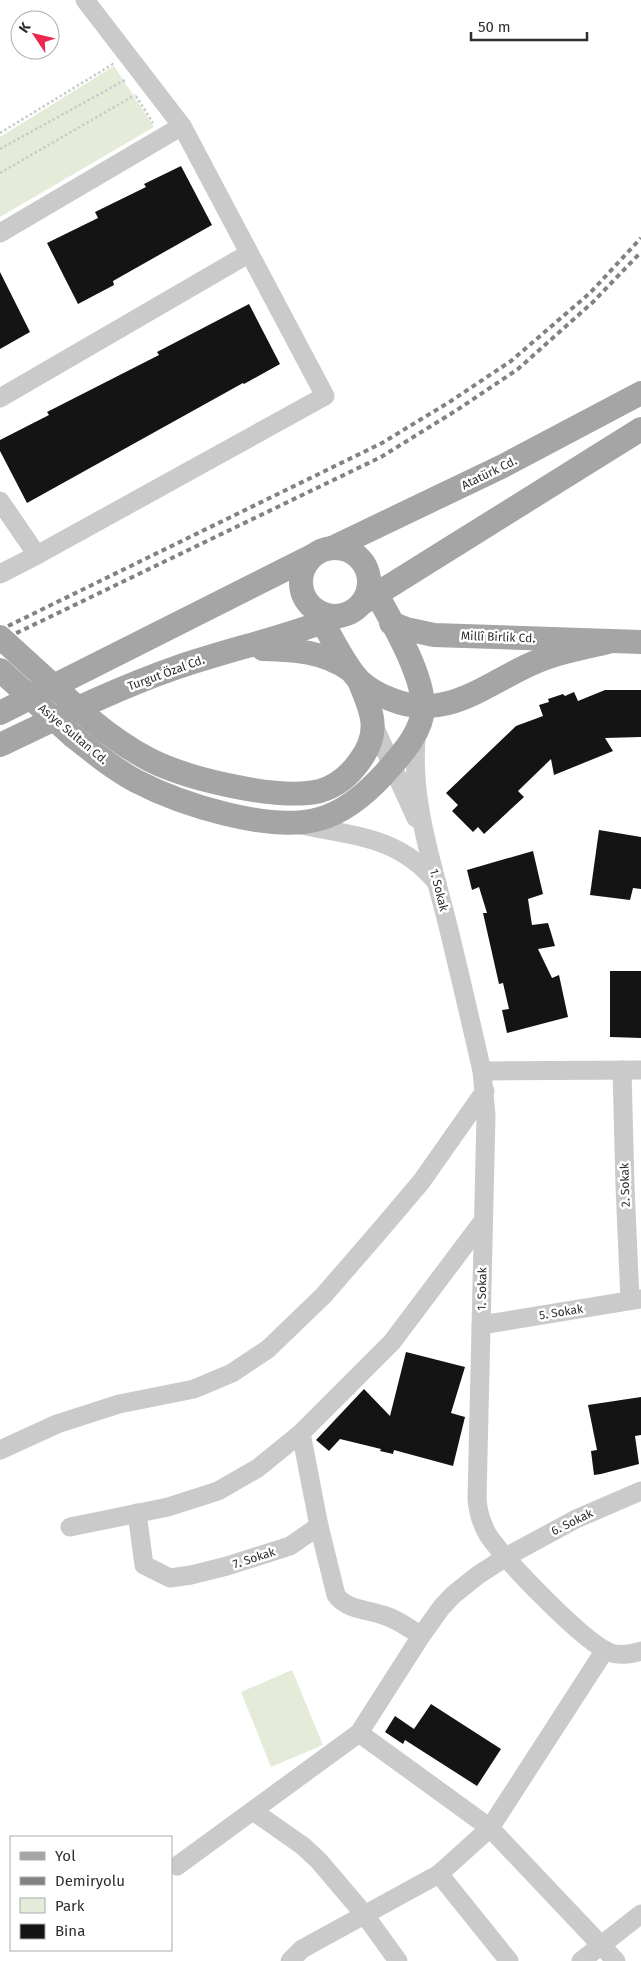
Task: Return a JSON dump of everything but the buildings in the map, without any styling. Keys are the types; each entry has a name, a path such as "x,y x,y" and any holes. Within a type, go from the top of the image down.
{"main road":[{"name":"Atatürk Cd.","path":"334,547 505,465 641,393"},
{"path":"326,616 354,610 370,593 641,429"},
{"path":"0,713 322,550 334,547 346,549 356,554 363,561 368,571 370,593 391,622 414,670 421,690 420,718"},
{"path":"312,556 304,566 301,576 301,588 305,599 326,616 368,700 374,726"},
{"name":"Turgut Özal Cd.","path":"0,745 148,678 176,667 239,649 326,616"},
{"name":"Millî Birlik Cd.","path":"391,622 413,631 434,635 641,642"},
{"name":"Asiye Sultan Cd.","path":"0,637 91,720 130,748 166,767 196,777 264,791 292,794 321,790 344,779 363,757 372,737 374,726"},
{"name":"Millî Birlik Cd.","path":"420,718 443,705 471,695 532,663 556,654 608,642"},
{"path":"239,649 312,652 330,658 420,718"},
{"name":"Asiye Sultan Cd.","path":"0,670 74,737 116,769 156,790 212,810 244,817 290,823 320,819 346,808 370,788 398,760 420,718"}],"street":[{"path":"0,574 325,396 248,254 182,126 85,0"},
{"path":"0,233 182,126"},
{"path":"0,398 248,254"},
{"path":"0,502 37,555"},
{"name":"1. Sokak","path":"374,726 398,760 428,846 482,1071 485,1092 476,1499 478,1513 491,1539 506,1557 563,1616 605,1650"},
{"path":"363,757 375,751 398,760"},
{"path":"290,823 361,837 390,846 405,853 418,863 438,885"},
{"path":"482,1071 632,1070"},
{"name":"2. Sokak","path":"632,1070 624,1186 636,1300"},
{"path":"0,1450 57,1424 119,1404 194,1389 232,1373 268,1349 324,1295 421,1182 485,1092"},
{"path":"70,1527 168,1507 218,1491 258,1468 301,1432 392,1342 483,1221"},
{"name":"5. Sokak","path":"481,1325 636,1300"},
{"path":"301,1432 319,1526 336,1595 342,1603 382,1614 402,1623 421,1636"},
{"name":"6. Sokak","path":"359,1733 421,1636 453,1595 478,1575 506,1557 576,1519 641,1491"},
{"name":"7. Sokak","path":"137,1513 144,1565 170,1578 227,1566 290,1546 319,1526"},
{"path":"290,1961 302,1949 438,1874 490,1828 605,1650 621,1655 641,1651"},
{"path":"177,1866 359,1733 490,1828 616,1961"},
{"path":"253,1811 304,1846 319,1861 364,1914 398,1961"},
{"path":"438,1874 509,1961"},
{"path":"581,1961 641,1914"}],"path":[{"path":"0,133 113,64 118,69"},
{"path":"0,149 126,80 122,74"},
{"path":"130,88 155,127"},
{"path":"0,173 135,95"}],"green space":[{"path":"114,66 154,127 0,217 0,137"},
{"path":"292,1670 323,1745 271,1767 241,1692"}],"railway":[{"path":"0,630 382,443 451,401 511,361 590,293 641,238"},
{"path":"0,641 381,457 457,410 518,369 593,302 641,252"}]}
